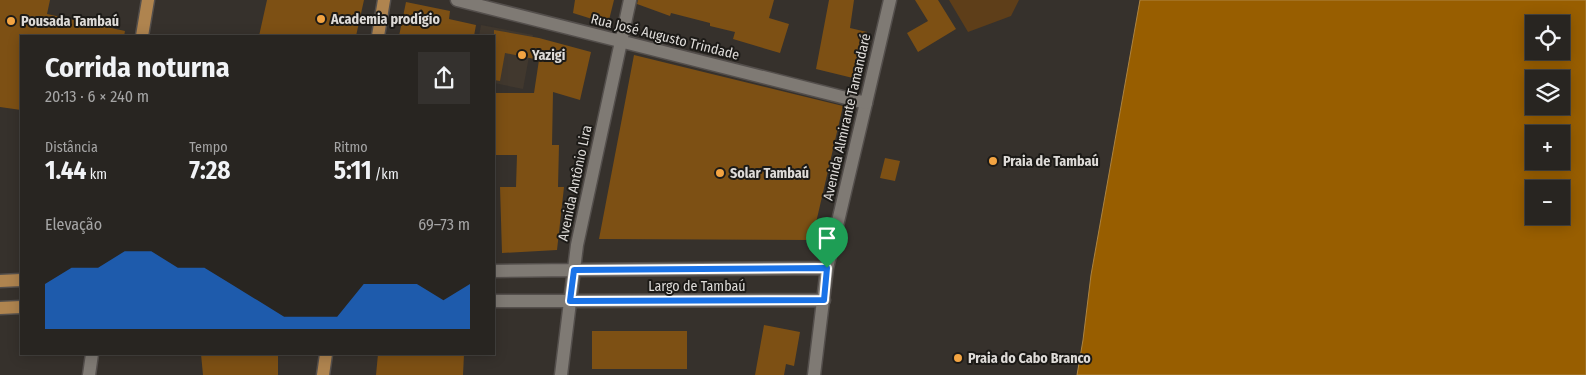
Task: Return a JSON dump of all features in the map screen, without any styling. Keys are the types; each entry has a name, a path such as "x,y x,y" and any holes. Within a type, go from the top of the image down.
{"main road":[{"path":"142,35 148,0"},
{"path":"378,35 384,0"},
{"name":"Rua José Augusto Trindade","path":"457,0 866,103"},
{"name":"Avenida Antônio Lira","path":"561,375 577,245 630,0"},
{"name":"Avenida Almirante Tamandaré","path":"814,375 827,268 890,0"},
{"name":"Largo de Tambaú","path":"495,271 827,268"},
{"path":"0,281 20,280"},
{"name":"Largo de Tambaú","path":"495,301 824,300"},
{"path":"0,308 20,307"},
{"path":"89,375 92,355"},
{"path":"323,375 326,355"}],"shaded area":[{"path":"949,0 1019,0 1011,16 968,32"},
{"path":"1140,0 1586,0 1586,375 1077,375 1091,275"},
{"path":"481,25 533,35 523,89 495,83 495,35 479,35"}],"building":[{"path":"0,0 50,0 47,14 125,31 124,35 20,35 20,110 0,107"},
{"name":"Academia prodígio","path":"267,0 364,0 356,35 259,35"},
{"path":"575,0 614,0 608,24 573,13"},
{"path":"638,0 774,0 769,18 789,24 780,53 733,39 735,32 710,26 710,23 671,13 670,16 637,4"},
{"path":"829,0 854,0 850,28 867,32 857,79 816,69"},
{"path":"915,0 938,0 956,29 918,52 907,33 928,21"},
{"path":"406,2 450,11 449,19 476,25 474,35 399,35"},
{"path":"494,30 539,38 591,52 580,100 553,92 552,145 559,145 558,187 564,187 557,250 502,253 500,187 516,187 517,155 495,155 495,93 534,93 539,60 505,53 500,81 495,80"},
{"name":"Solar Tambaú","path":"634,55 843,106 812,240 599,239"},
{"path":"885,158 900,161 895,181 880,178"},
{"path":"764,325 800,332 794,366 786,364 784,375 755,375"},
{"path":"592,331 687,331 687,369 592,369"},
{"path":"201,355 278,355 278,375 203,375"},
{"path":"378,355 464,355 463,375 376,375"}],"place":[{"name":"Academia prodígio","path":"321,19"},
{"name":"Pousada Tambaú","path":"11,21"},
{"name":"Yazigi","path":"522,55"},
{"name":"Praia de Tambaú","path":"993,161"},
{"name":"Solar Tambaú","path":"720,173"},
{"name":"Praia do Cabo Branco","path":"958,358"}],"route":[{"path":"827,268 824,300 570,301 574,270 827,268"}]}
